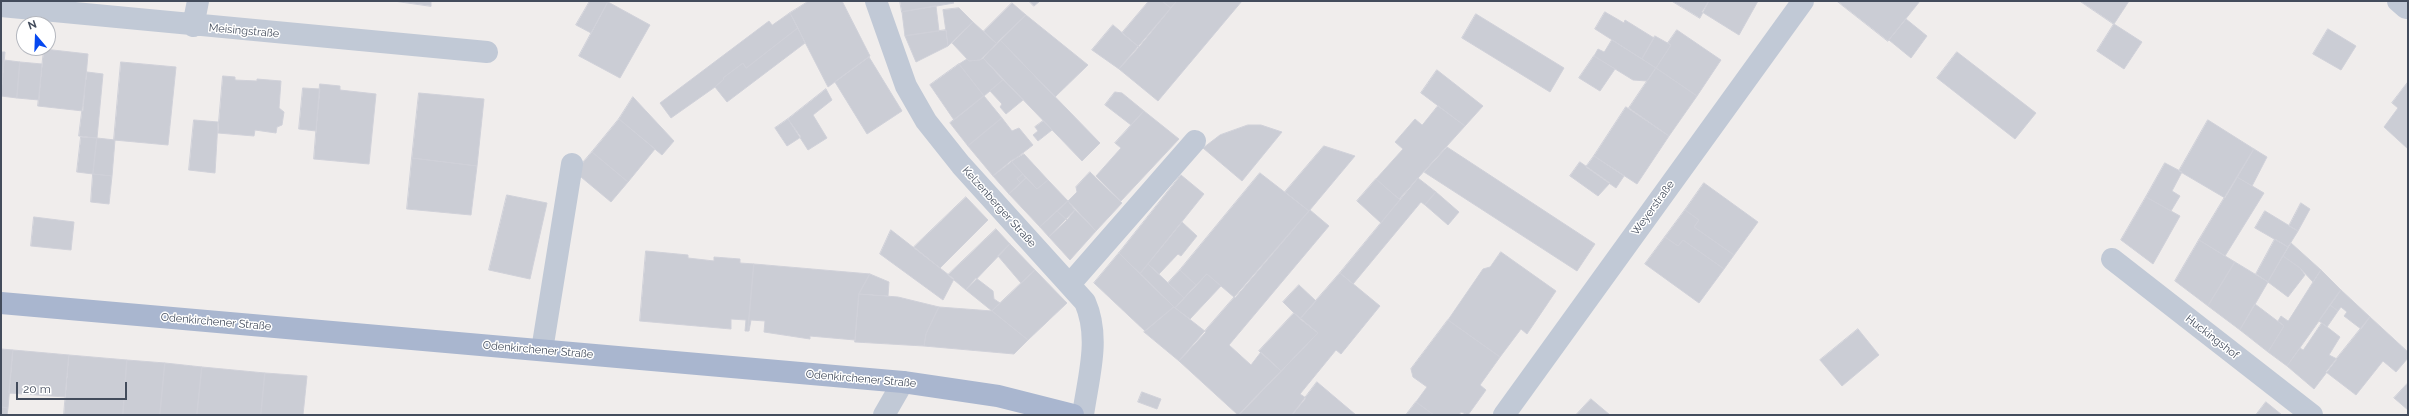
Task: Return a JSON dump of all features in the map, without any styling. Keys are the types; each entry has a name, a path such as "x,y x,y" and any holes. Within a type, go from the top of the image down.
{"main road":[{"name":"Odenkirchener Straße","path":"1,303 903,382 998,396 1073,415"}],"street":[{"path":"193,26 198,1"},
{"name":"Kelzenberger Straße","path":"876,1 906,86 926,121 960,165 1085,302 1091,318 1093,333 1083,415"},
{"name":"Weyerstraße","path":"1504,415 1803,1"},
{"path":"2398,1 2406,8 2408,5"},
{"name":"Meisingstraße","path":"1,6 193,26 487,52"},
{"path":"1070,284 1195,141"},
{"path":"542,350 572,164"},
{"name":"Huckingshof","path":"2112,259 2312,415"},
{"path":"884,415 903,382"}],"building":[{"path":"394,1 431,1 431,6"},
{"path":"590,1 608,2 591,33 576,25"},
{"path":"809,1 842,1 870,56 828,87 790,13"},
{"path":"900,1 952,1 954,3 902,12"},
{"path":"1029,1 1040,1 1034,6"},
{"path":"1149,1 1162,1 1171,8 1139,47 1122,33"},
{"path":"1162,1 1177,1 1171,8"},
{"path":"1177,1 1242,1 1158,101 1119,69"},
{"path":"1672,1 1709,1 1700,18"},
{"path":"1709,1 1758,1 1739,35 1702,12"},
{"path":"1837,1 1920,1 1888,41"},
{"path":"2080,1 2129,1 2114,24"},
{"path":"608,2 650,25 620,78 579,56"},
{"path":"1012,3 1026,15 997,44 984,31"},
{"path":"936,6 939,31 905,36 902,12"},
{"path":"959,8 973,22 948,46 943,10"},
{"path":"1605,12 1624,23 1625,20 1654,38 1642,59 1595,29"},
{"path":"790,13 798,28 746,68 743,63 723,78 724,79 715,87 671,118 660,103 769,21 772,25"},
{"path":"1476,14 1564,68 1550,92 1462,38"},
{"path":"1026,15 1088,65 1055,97 1000,40"},
{"path":"1906,19 1927,36 1911,58 1889,40"},
{"path":"973,22 997,44 980,60 969,61 952,43"},
{"path":"2114,24 2142,42 2124,69 2097,51"},
{"path":"1113,25 1139,47 1119,69 1092,50"},
{"path":"798,28 805,43 727,102 715,87 724,79 723,78 743,63 746,68"},
{"path":"2328,29 2356,46 2341,70 2313,54"},
{"path":"946,30 948,46 916,62 905,36"},
{"path":"1677,30 1721,60 1697,96 1656,68 1671,45 1668,43"},
{"path":"1655,36 1671,45 1656,68 1642,59"},
{"path":"1000,40 1100,143 1082,161 983,58"},
{"path":"1612,40 1656,68 1647,81 1633,80 1594,56 1598,49 1604,52"},
{"path":"56,50 88,54 83,111 38,106 43,56 56,56"},
{"path":"1,52 5,52 1,96"},
{"path":"1957,52 2036,113 2015,139 1937,78"},
{"path":"1594,56 1615,69 1600,91 1579,78"},
{"path":"869,57 902,111 867,134 835,82"},
{"path":"983,58 1003,80 984,96 959,64 967,59 969,61 980,60"},
{"path":"4,60 20,62 17,98 1,96"},
{"path":"20,62 42,64 39,100 17,98"},
{"path":"121,62 176,67 168,145 114,140"},
{"path":"959,64 984,96 954,120 930,85"},
{"path":"1656,68 1697,96 1669,136 1629,108"},
{"path":"1437,70 1483,106 1465,126 1421,93"},
{"path":"87,72 103,74 97,138 79,136"},
{"path":"223,76 235,77 235,80 257,81 257,79 281,81 279,108 284,112 282,125 277,127 276,133 255,130 254,136 218,133"},
{"path":"1003,80 1023,100 1006,114 1000,107 1002,104 990,91"},
{"path":"2408,82 2408,149 2384,127 2398,108 2392,103"},
{"path":"320,84 340,86 340,90 376,94 369,164 314,159"},
{"path":"303,88 320,89 316,131 299,129"},
{"path":"826,89 832,100 813,115 827,138 808,150 788,119"},
{"path":"1115,92 1122,93 1144,111 1131,125 1105,105"},
{"path":"419,93 484,99 477,166 412,158"},
{"path":"984,96 1002,118 968,146 950,123"},
{"path":"633,97 674,141 662,155 619,119"},
{"path":"1438,106 1465,126 1399,199 1376,179 1403,149 1395,142 1415,119 1422,125"},
{"path":"1626,107 1669,136 1637,184 1594,156"},
{"path":"1144,111 1179,139 1121,201 1096,176 1121,148 1115,143"},
{"path":"1002,118 1012,131 1019,128 1033,145 993,176 968,146"},
{"path":"619,119 655,149 628,182 592,152"},
{"path":"788,119 801,137 787,146 775,128"},
{"path":"194,120 218,122 215,173 189,170"},
{"path":"2208,120 2254,149 2225,198 2179,171"},
{"path":"1043,121 1052,130 1038,141 1033,135 1038,131 1035,127"},
{"path":"1248,125 1261,125 1282,132 1242,181 1203,148 1220,135"},
{"path":"81,137 97,138 93,174 77,172"},
{"path":"97,138 115,140 112,176 93,174"},
{"path":"1324,146 1355,156 1309,211 1285,192"},
{"path":"1447,147 1595,244 1577,271 1424,172"},
{"path":"2254,149 2267,157 2252,186 2237,177"},
{"path":"592,152 628,182 611,202 575,172"},
{"path":"1024,154 1048,180 1037,189 1011,161"},
{"path":"1594,156 1624,176 1616,188 1586,167"},
{"path":"412,158 477,166 471,215 407,209"},
{"path":"1011,161 1023,174 1017,179 1021,183 1009,194 993,176"},
{"path":"1580,162 1610,183 1598,196 1570,176"},
{"path":"2165,163 2182,172 2172,191 2180,196 2171,211 2146,197"},
{"path":"1090,172 1122,203 1096,231 1068,201 1077,192 1076,187"},
{"path":"1260,173 1309,211 1235,298 1207,274 1196,285 1180,270"},
{"path":"93,174 112,176 109,204 91,202"},
{"path":"1023,174 1026,178 1021,183 1017,179"},
{"path":"1181,175 1204,194 1140,274 1119,253"},
{"path":"2237,177 2264,193 2225,256 2199,240"},
{"path":"1026,178 1037,189 1048,180 1068,201 1040,227 1009,194"},
{"path":"1418,178 1436,192 1425,205 1421,202 1353,284 1340,273"},
{"path":"1376,179 1400,200 1381,223 1357,201"},
{"path":"1704,183 1758,222 1734,255 1694,227 1699,220 1685,210"},
{"path":"1436,192 1459,212 1448,225 1425,205"},
{"path":"507,195 547,203 530,279 489,270"},
{"path":"966,197 988,220 940,268 914,247"},
{"path":"2146,197 2180,216 2153,264 2121,240"},
{"path":"1068,201 1075,210 1067,220 1057,211"},
{"path":"2301,203 2310,209 2298,231 2289,226"},
{"path":"1075,210 1096,231 1070,260 1049,237"},
{"path":"1310,210 1329,226 1229,345 1251,365 1261,352 1281,371 1238,415 1179,361"},
{"path":"1685,210 1699,220 1694,227 1734,255 1724,269 1683,240 1678,246 1665,237"},
{"path":"1057,211 1067,220 1049,237 1040,227"},
{"path":"2265,211 2298,231 2288,247 2255,228"},
{"path":"34,217 74,222 71,250 31,246"},
{"path":"1182,222 1197,236 1181,256 1178,254 1159,274 1148,264"},
{"path":"996,229 1010,244 966,290 948,275"},
{"path":"891,230 954,279 943,300 880,254"},
{"path":"1665,237 1678,246 1683,240 1724,269 1699,303 1645,264"},
{"path":"2275,239 2288,247 2268,282 2256,274"},
{"path":"2199,240 2235,262 2208,306 2175,281"},
{"path":"2291,243 2321,270 2313,282 2300,268 2283,256"},
{"path":"1010,244 1035,270 1021,283 998,256"},
{"path":"646,251 688,255 688,258 714,261 714,257 740,259 740,263 754,264 748,331 745,331 746,320 731,319 731,329 640,321"},
{"path":"1501,252 1556,291 1527,334 1521,329 1500,357 1448,320 1483,269 1490,267"},
{"path":"1119,253 1174,307 1145,331 1094,283"},
{"path":"2283,256 2300,268 2305,275 2288,297 2268,282"},
{"path":"2235,262 2268,282 2240,330 2208,306"},
{"path":"754,264 870,274 859,294 855,340 810,336 810,339 764,332 765,321 751,320 748,331"},
{"path":"1148,264 1184,298 1175,308 1140,274"},
{"path":"1035,270 1067,303 1028,340 992,311"},
{"path":"1180,270 1196,285 1184,298 1168,283"},
{"path":"2321,270 2341,290 2287,366 2268,352 2284,326 2278,321 2281,316 2288,321"},
{"path":"1340,273 1380,306 1341,354 1336,350 1300,394 1306,398 1292,415 1239,415 1318,333 1300,319"},
{"path":"870,274 889,282 888,296 859,294"},
{"path":"1207,274 1221,286 1190,319 1175,308"},
{"path":"976,278 993,291 994,299 1000,303 992,311 966,290"},
{"path":"1299,285 1316,301 1300,319 1283,302"},
{"path":"2341,290 2370,317 2361,329 2344,316 2347,312 2341,307 2338,311 2330,305"},
{"path":"859,294 898,297 939,307 926,334 924,346 855,342"},
{"path":"2255,304 2284,326 2268,352 2240,330"},
{"path":"2330,305 2338,311 2327,327 2319,321"},
{"path":"939,307 992,311 1028,340 1014,354 924,346 926,334"},
{"path":"1174,307 1206,332 1179,361 1144,332"},
{"path":"1294,313 1318,333 1281,371 1259,351"},
{"path":"2370,317 2408,352 2408,358 2396,372 2383,361 2356,395 2326,372"},
{"path":"1448,320 1500,357 1480,385 1486,390 1468,415 1461,412 1459,415 1434,415 1416,402 1427,387 1413,377 1411,369"},
{"path":"2322,323 2340,337 2329,355 2337,359 2314,389 2287,366 2300,348 2303,350"},
{"path":"1858,329 1879,355 1842,386 1820,360"},
{"path":"1,349 13,350 8,408 1,407"},
{"path":"13,350 69,355 65,397 9,393"},
{"path":"69,355 127,360 123,415 64,415"},
{"path":"127,360 165,363 160,415 123,415"},
{"path":"165,363 202,367 197,415 160,415"},
{"path":"202,367 265,373 261,415 197,415"},
{"path":"265,373 307,376 303,415 261,415"},
{"path":"1317,382 1356,415 1292,415"},
{"path":"2408,383 2408,410 2394,398"},
{"path":"1142,392 1161,399 1157,409 1138,402"},
{"path":"1591,399 1610,415 1576,415"},
{"path":"1416,402 1434,415 1406,415"},
{"path":"2266,402 2282,415 2256,415"},
{"path":"1,407 8,408 7,415 1,415"}]}
